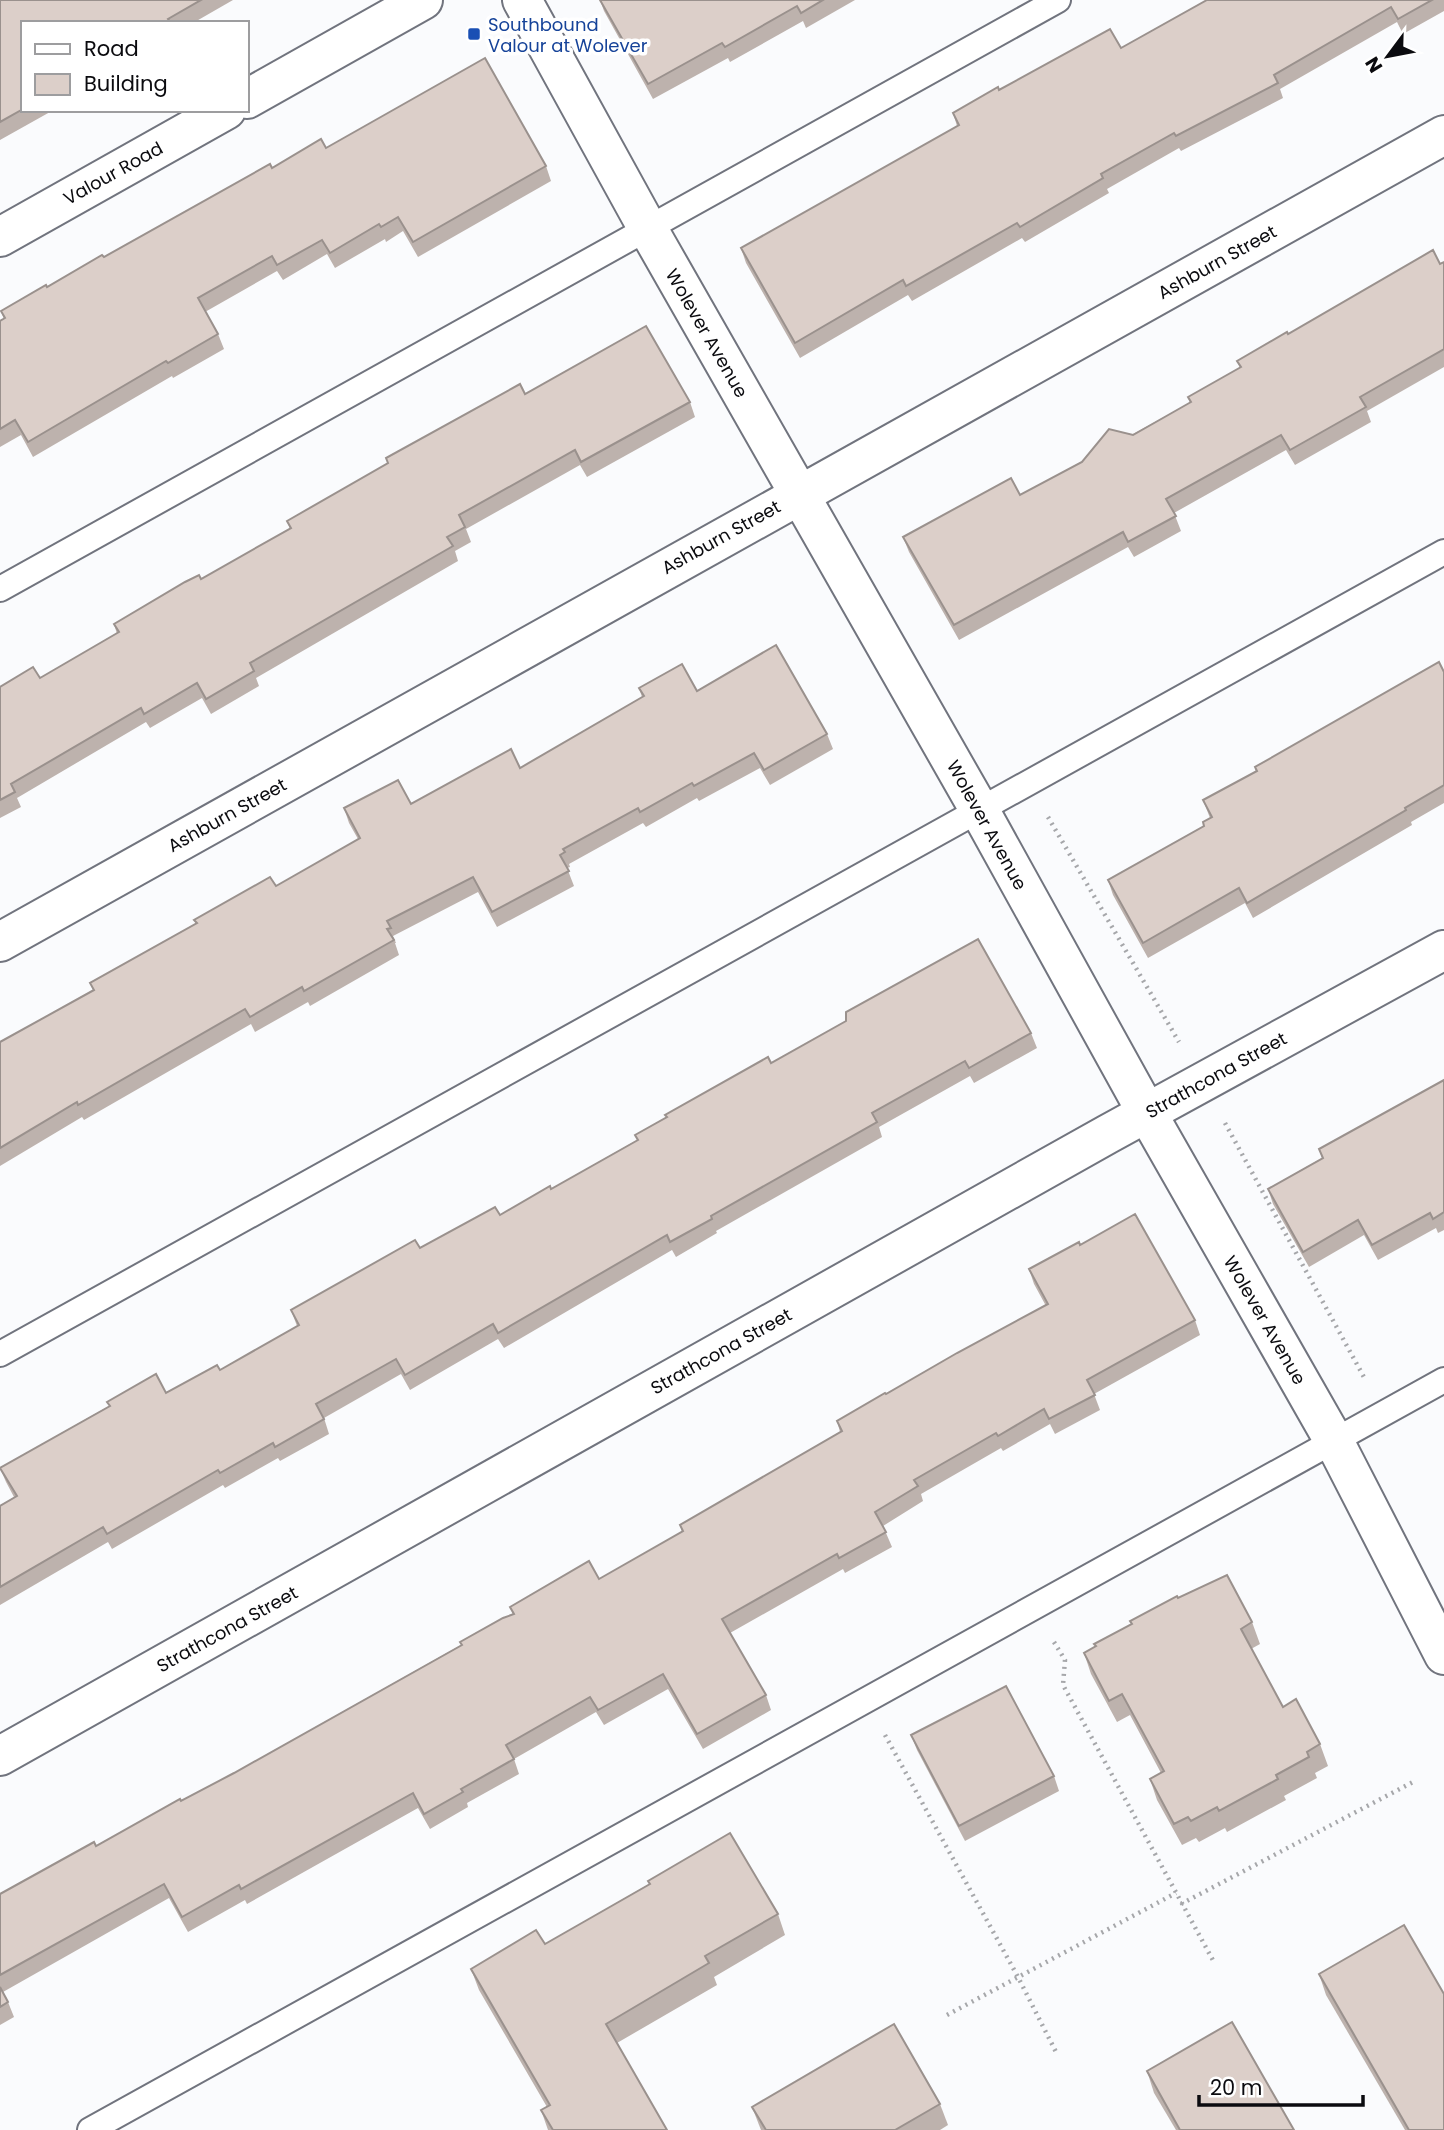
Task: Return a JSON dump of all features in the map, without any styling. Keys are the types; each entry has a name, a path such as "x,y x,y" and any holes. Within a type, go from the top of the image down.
{"street":[{"path":"248,98 423,0"},
{"name":"Wolever Avenue","path":"522,0 648,229 980,811 1334,1441 1444,1655"},
{"name":"Valour Road","path":"0,237 222,112"},
{"name":"Ashburn Street","path":"0,942 1444,135"},
{"name":"Strathcona Street","path":"0,1756 1147,1112 1444,950"}],"lane":[{"path":"0,589 1058,0"},
{"path":"0,1354 1444,552"},
{"path":"89,2130 1444,1380"}],"path":[{"path":"1049,1598 1046,1628 1065,1661 1063,1685 1215,1964"},
{"path":"866,1699 1056,2052"},
{"path":"1181,1904 1413,1782"},
{"path":"947,2015 1176,1893"}],"building":[{"path":"0,0 201,0 168,19 170,21 21,21 21,110 0,122"},
{"path":"600,0 823,0 801,13 797,6 725,47 722,43 648,84"},
{"path":"1207,0 1432,0 1398,19 1391,7 1274,75 1278,83 1176,136 1174,133 1101,174 1103,178 1020,227 1017,223 906,286 903,280 795,343 741,248 959,125 953,113 998,87 999,90 1110,29 1121,48"},
{"path":"485,58 546,166 413,242 398,217 381,227 379,224 330,253 322,240 277,265 272,256 198,298 218,334 168,363 166,361 28,442 15,420 0,429 0,321 5,318 1,311 270,164 272,168 321,139 326,148"},
{"path":"1433,250 1440,264 1444,262 1444,349 1360,397 1366,407 1290,450 1281,435 1166,499 1176,516 1128,542 1123,532 954,625 903,537 1011,478 1020,495 1082,462 1109,429 1133,435 1191,402 1188,397 1241,367 1237,361"},
{"path":"646,326 690,402 581,462 575,450 459,515 465,527 447,537 453,546 250,663 254,671 206,699 197,683 144,714 141,708 11,784 15,792 0,800 0,687 33,667 40,678 119,632 114,624 185,582 199,575 201,579 291,528 287,521 388,463 386,458 520,384 525,394"},
{"path":"776,645 827,734 764,770 754,753 640,812 638,808 563,849 565,852 560,855 569,871 492,912 473,877 387,921 391,928 387,929 394,940 304,991 302,987 250,1017 245,1009 0,1148 0,1042 94,990 90,983 197,923 194,920 270,877 276,886 360,838 344,808 398,780 411,804 511,749 520,768 644,696 639,688 682,664 697,691"},
{"path":"1439,662 1444,672 1444,785 1247,903 1239,888 1143,943 1108,880 1204,826 1203,822 1212,817 1203,800 1257,771 1255,767"},
{"path":"978,939 1031,1033 969,1068 965,1061 872,1113 877,1122 711,1216 712,1219 670,1242 667,1235 498,1333 493,1324 405,1375 396,1359 316,1404 324,1419 275,1447 273,1443 220,1473 218,1470 107,1534 103,1527 0,1587 0,1506 17,1496 0,1468 110,1406 107,1402 156,1374 166,1393 217,1365 220,1370 299,1325 291,1310 415,1240 420,1248 495,1207 500,1215 550,1186 551,1189 638,1140 635,1135 667,1117 665,1115 768,1057 771,1063 846,1021 846,1012"},
{"path":"1444,1080 1444,1212 1433,1219 1430,1213 1372,1245 1358,1220 1303,1252 1268,1189 1323,1158 1319,1149"},
{"path":"1135,1214 1195,1320 1087,1380 1095,1395 1049,1419 1044,1409 914,1480 918,1486 875,1512 886,1532 839,1558 837,1554 722,1619 766,1695 697,1734 663,1674 598,1710 590,1697 506,1745 514,1759 424,1814 413,1793 241,1889 239,1885 182,1917 164,1884 0,1975 0,1894 94,1842 96,1846 180,1799 181,1801 234,1773 462,1645 460,1642 514,1614 510,1607 589,1561 599,1579 683,1531 680,1525 842,1431 837,1421 1048,1304 1029,1269 1079,1242 1080,1245"},
{"path":"1227,1575 1252,1622 1241,1629 1283,1707 1296,1699 1320,1744 1307,1752 1309,1757 1276,1775 1278,1779 1219,1811 1217,1807 1191,1821 1188,1817 1174,1824 1150,1779 1164,1771 1122,1694 1109,1701 1084,1653 1096,1646 1094,1644 1132,1624 1130,1621 1177,1596 1178,1598"},
{"path":"1006,1686 1054,1776 959,1826 911,1735"},
{"path":"730,1833 778,1914 705,1956 709,1963 606,2024 667,2130 553,2130 541,2110 550,2105 471,1969 536,1930 545,1944 650,1884 648,1881"},
{"path":"1404,1925 1444,1994 1444,2130 1409,2130 1319,1974"},
{"path":"0,1987 8,2002 0,2007"},
{"path":"1232,2022 1294,2130 1180,2130 1147,2071"},
{"path":"894,2024 940,2104 895,2130 766,2130 752,2107"}],"place":[{"name":"Southbound Valour at Wolever","path":"474,34"}]}
